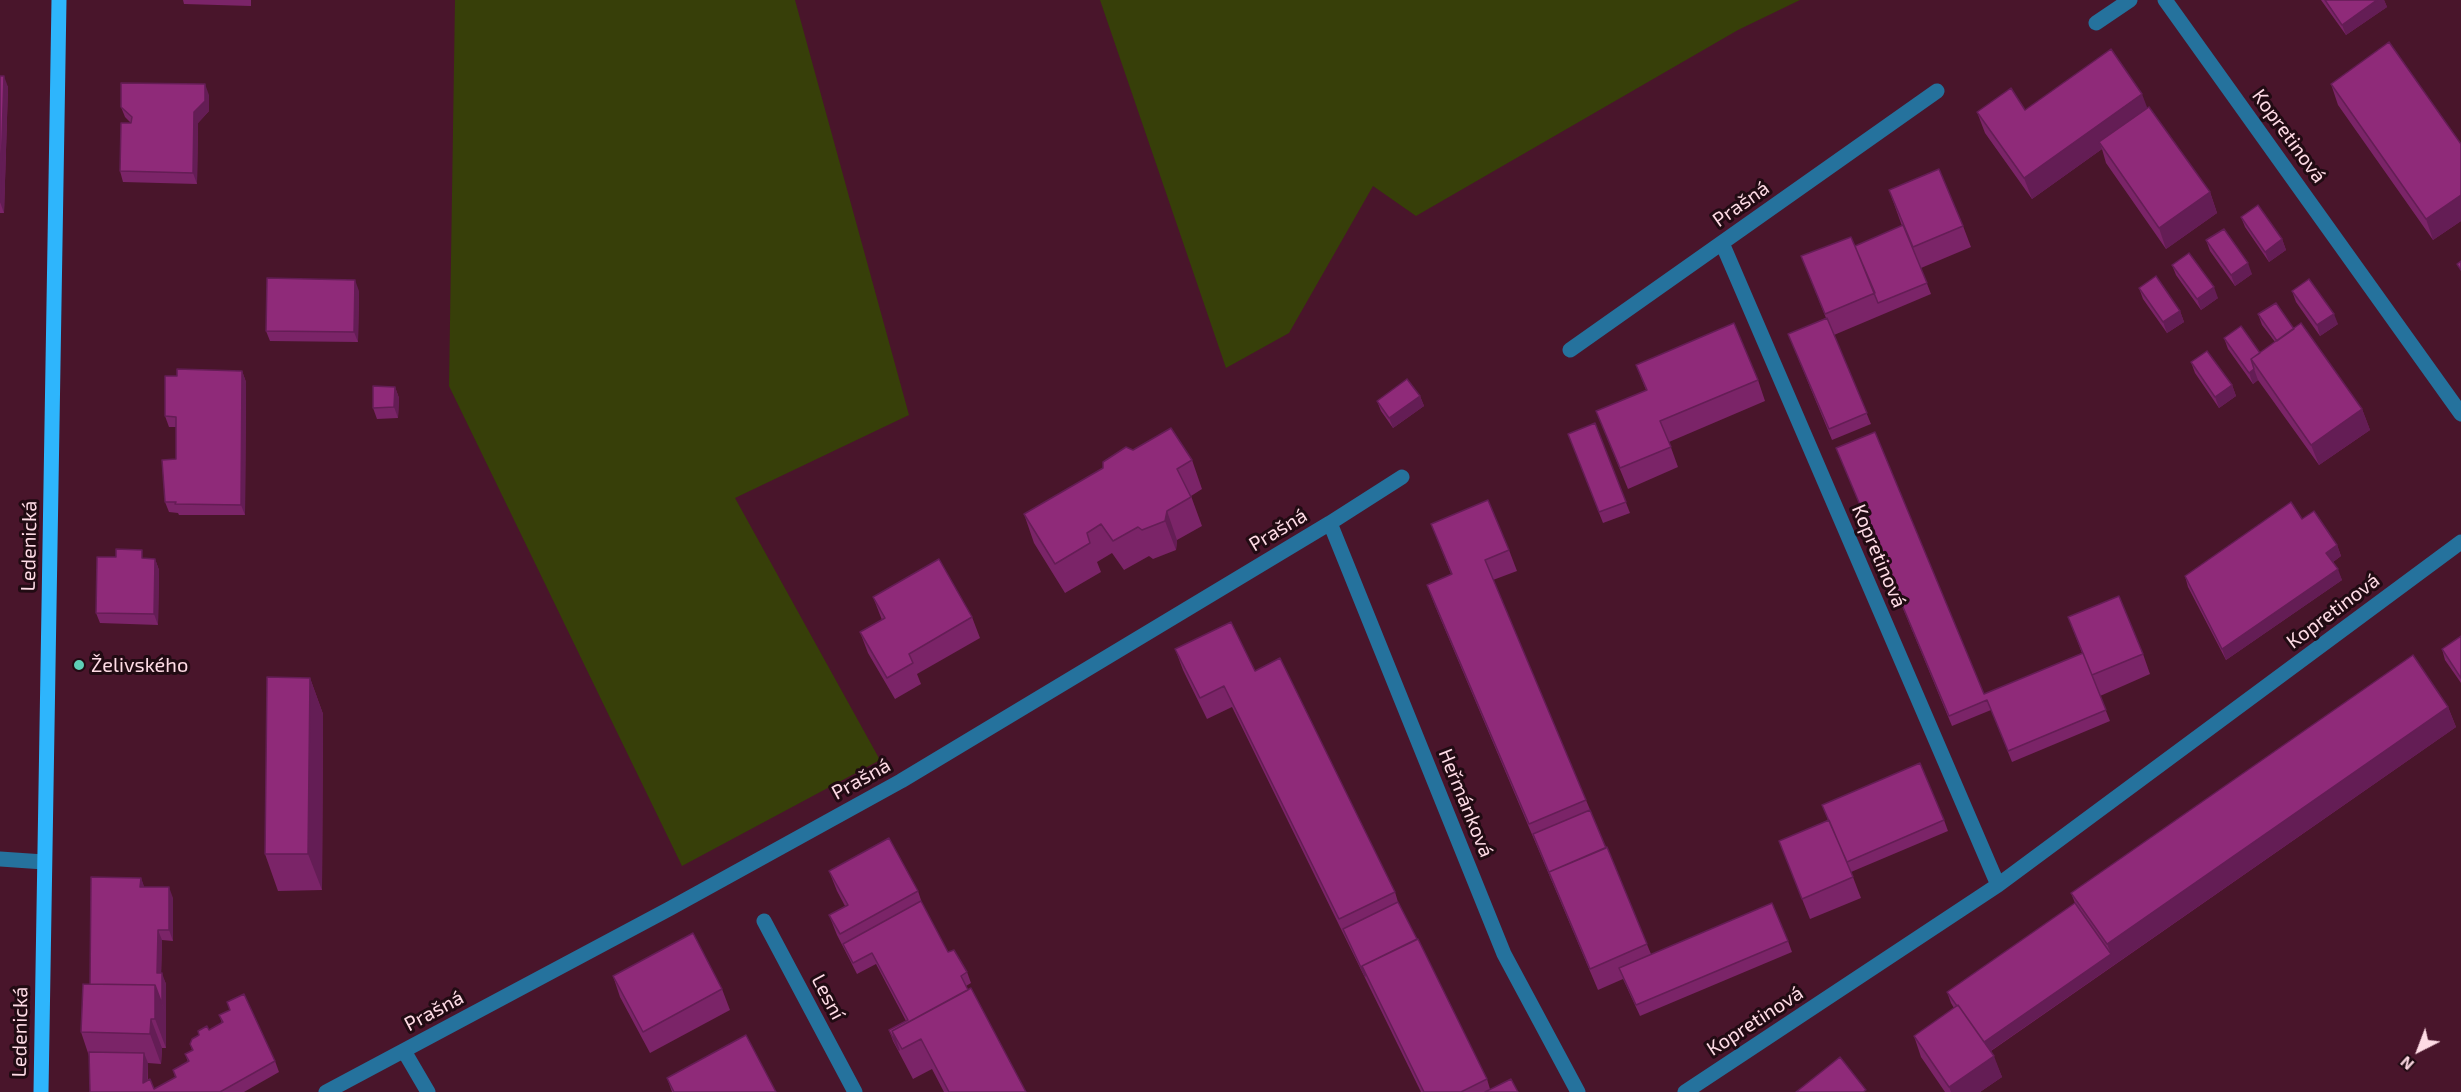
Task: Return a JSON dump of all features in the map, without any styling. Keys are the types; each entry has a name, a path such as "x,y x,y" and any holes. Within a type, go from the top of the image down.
{"main road":[{"name":"Ledenická","path":"41,1092 59,0"}],"street":[{"path":"2096,23 2130,0"},
{"name":"Kopretinová","path":"2165,0 2461,414"},
{"name":"Prašná","path":"1570,350 1937,91"},
{"name":"Kopretinová","path":"1722,243 1998,885"},
{"name":"Prašná","path":"326,1092 669,909 901,781 1330,523 1402,477"},
{"name":"Heřmánková","path":"1330,523 1504,954 1578,1092"},
{"name":"Kopretinová","path":"1685,1092 1998,885 2461,542"},
{"path":"0,859 44,862"},
{"name":"Lesní","path":"764,921 855,1092"},
{"path":"404,1050 428,1092"}],"green space":[{"path":"455,0 795,0 909,415 735,498 880,760 682,866 449,386"},
{"path":"1100,0 1800,0 1738,30 1416,216 1373,186 1289,333 1226,368"}],"building":[{"path":"2325,0 2377,0 2342,25"},
{"path":"2389,42 2461,144 2461,195 2426,219 2331,84"},
{"path":"2111,49 2142,94 2024,178 1977,112 2011,88 2025,110"},
{"path":"0,76 4,76 0,202"},
{"path":"121,83 205,84 205,101 194,112 193,173 120,171 121,123 131,123 132,117 121,107"},
{"path":"2149,107 2210,192 2159,228 2099,142"},
{"path":"1939,169 1963,226 1913,247 1889,190"},
{"path":"2258,205 2282,239 2265,252 2241,217"},
{"path":"1903,225 1927,283 1878,303 1855,246"},
{"path":"2224,229 2248,263 2231,275 2206,240"},
{"path":"1851,237 1875,293 1825,314 1801,256"},
{"path":"2189,253 2214,287 2197,299 2172,265"},
{"path":"2156,276 2180,311 2163,322 2139,288"},
{"path":"267,278 355,280 354,332 266,331"},
{"path":"2309,279 2334,314 2317,325 2292,291"},
{"path":"2276,303 2294,329 2277,341 2258,314"},
{"path":"1827,318 1867,413 1829,429 1788,334"},
{"path":"1734,323 1758,380 1660,421 1671,447 1620,468 1596,411 1647,390 1636,365"},
{"path":"2301,323 2362,409 2311,445 2251,359"},
{"path":"2241,326 2260,353 2251,359 2254,369 2249,373 2224,338"},
{"path":"2207,351 2232,385 2215,397 2191,362"},
{"path":"177,369 242,371 241,505 165,502 162,460 176,459 176,417 165,416 165,376 177,376"},
{"path":"1407,379 1420,396 1389,418 1377,401"},
{"path":"373,386 395,387 394,407 373,408"},
{"path":"1595,423 1626,502 1599,512 1568,434"},
{"path":"1171,428 1192,460 1177,469 1191,497 1167,511 1165,521 1142,530 1138,527 1113,541 1101,524 1087,533 1090,543 1055,564 1024,514 1103,468 1103,462 1126,447 1133,450"},
{"path":"1875,432 1984,694 2083,653 2106,710 2008,751 1987,700 1949,716 1836,448"},
{"path":"1488,500 1509,550 1485,560 1586,800 1529,824 1427,585 1452,574 1431,524"},
{"path":"2291,502 2302,519 2314,511 2337,545 2326,553 2338,569 2222,649 2185,576"},
{"path":"116,549 142,550 142,558 155,559 154,614 96,613 97,557 116,557"},
{"path":"939,559 972,617 909,654 913,663 887,678 860,632 885,618 873,597"},
{"path":"2119,596 2143,654 2092,675 2068,617"},
{"path":"1231,622 1255,671 1280,658 1395,892 1339,919 1224,686 1200,698 1175,649"},
{"path":"2461,636 2461,678 2442,649"},
{"path":"2413,655 2448,707 2107,944 2071,893"},
{"path":"267,677 310,678 308,854 265,854"},
{"path":"1920,763 1944,820 1847,862 1822,805"},
{"path":"1590,810 1606,848 1549,872 1553,882 1533,834"},
{"path":"1829,820 1853,877 1802,899 1779,841"},
{"path":"889,838 918,891 840,934 829,915 848,905 829,871"},
{"path":"1607,847 1647,944 1590,969 1549,872"},
{"path":"91,877 141,878 140,887 169,887 169,930 158,930 157,973 162,973 162,1004 155,985 90,984"},
{"path":"921,901 948,952 954,950 967,972 961,976 968,990 892,1031 899,1050 889,1030 908,1020 872,953 853,963 843,944"},
{"path":"1398,902 1417,939 1362,966 1365,976 1343,929"},
{"path":"1772,903 1788,941 1636,1005 1619,968"},
{"path":"2075,903 2111,954 1984,1042 1947,992"},
{"path":"693,933 722,989 643,1032 613,976"},
{"path":"1418,939 1487,1079 1461,1092 1424,1092 1362,966"},
{"path":"83,984 155,985 155,1019 151,1019 150,1034 81,1032"},
{"path":"971,988 1026,1092 949,1092 921,1039 902,1049 892,1031"},
{"path":"244,994 275,1061 220,1092 90,1092 89,1052 144,1053 143,1083 150,1079 154,1089 176,1077 173,1070 189,1061 185,1054 193,1050 190,1044 192,1039 199,1035 198,1031 207,1026 209,1030 223,1022 219,1015 230,1010 227,1002"},
{"path":"1958,1005 1994,1056 1949,1087 1914,1036"},
{"path":"746,1035 776,1092 674,1092 667,1078"},
{"path":"1840,1057 1866,1090 1863,1092 1796,1092"},
{"path":"1511,1079 1518,1092 1485,1092"}],"place":[{"name":"Želivského","path":"79,665"}]}
